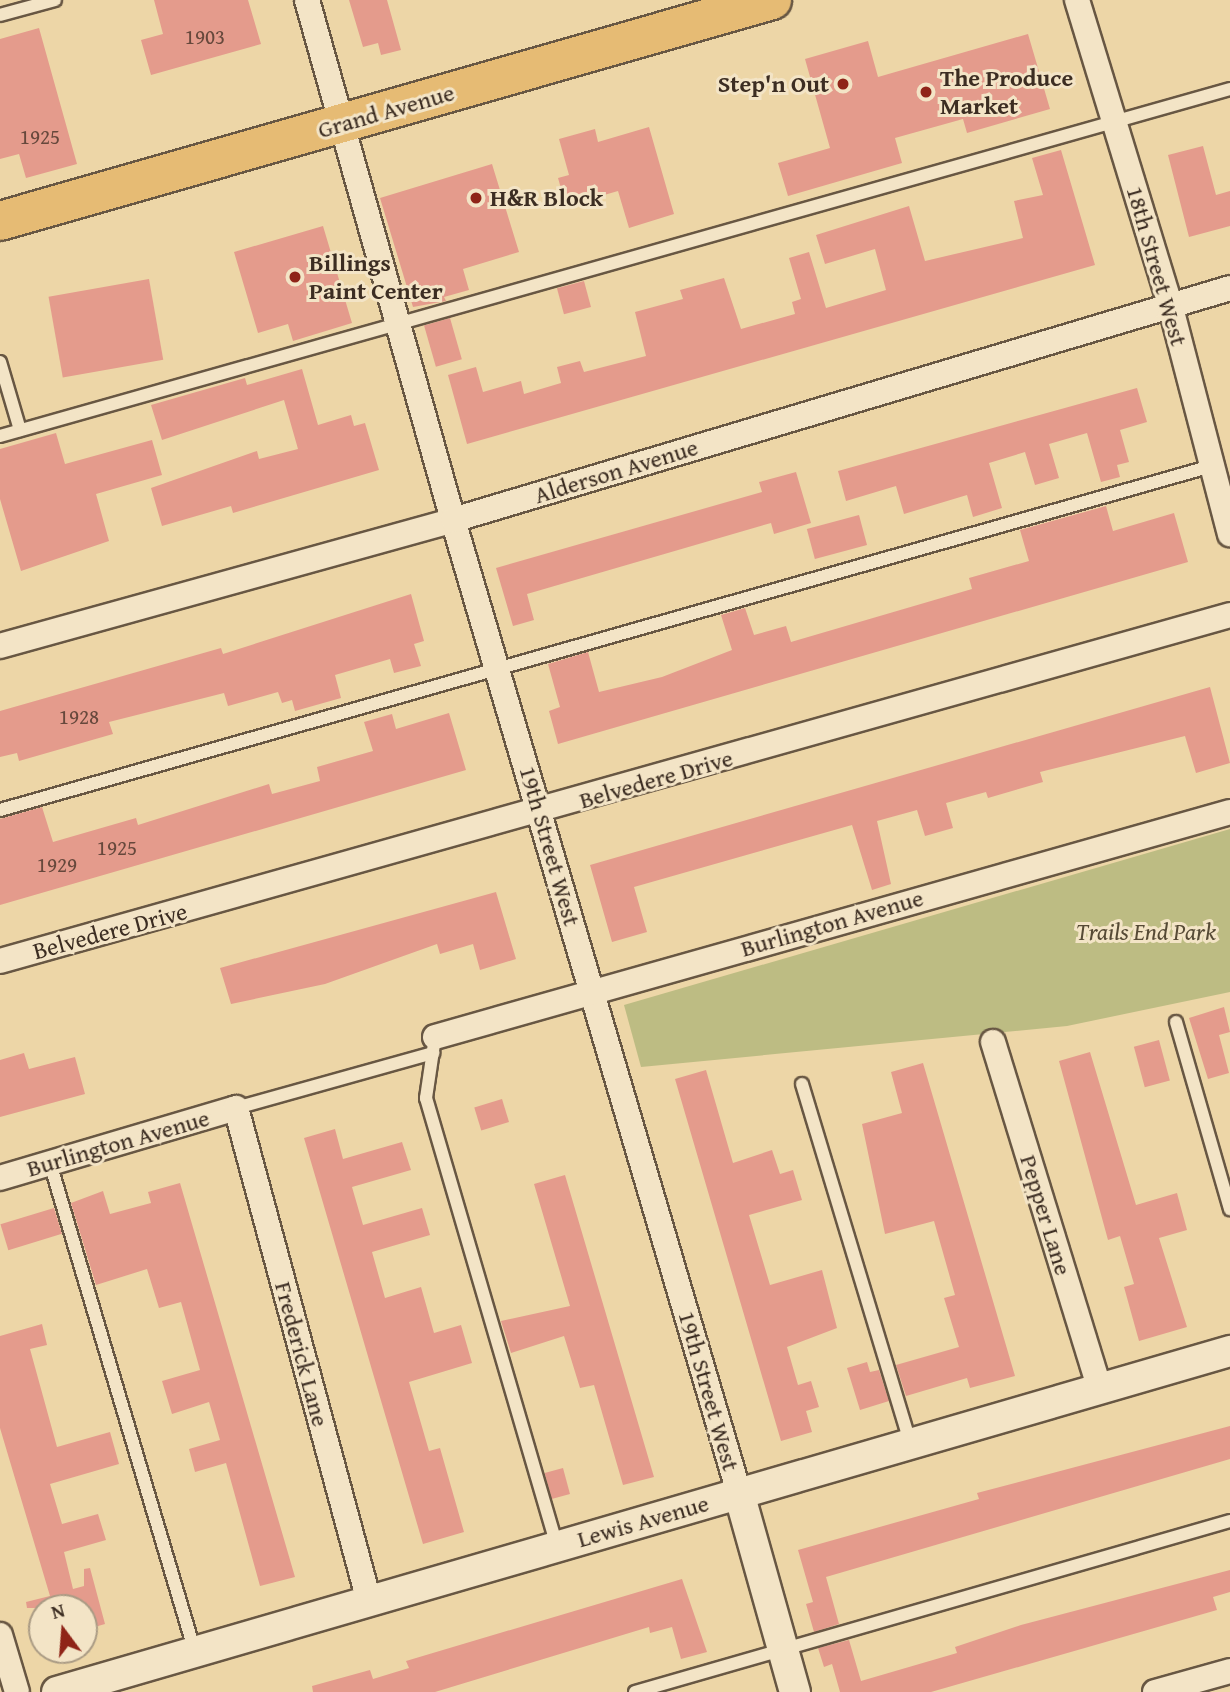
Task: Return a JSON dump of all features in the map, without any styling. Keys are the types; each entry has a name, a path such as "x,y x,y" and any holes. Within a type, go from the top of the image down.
{"main road":[{"name":"Grand Avenue","path":"0,221 772,0"}],"street":[{"name":"19th Street West","path":"307,0 453,520 795,1692"},
{"name":"18th Street West","path":"1077,0 1170,304 1230,534"},
{"name":"Alderson Avenue","path":"0,646 453,520 1230,288"},
{"name":"Belvedere Drive","path":"0,961 540,813 1230,615"},
{"name":"Burlington Avenue","path":"434,1045 592,990 1230,812"},
{"name":"Pepper Lane","path":"993,1042 1100,1389"},
{"name":"Burlington Avenue","path":"0,1178 236,1108"},
{"name":"Frederick Lane","path":"236,1108 369,1601"},
{"name":"Lewis Avenue","path":"57,1692 1230,1351"},
{"path":"0,1635 18,1692"},
{"path":"1155,1692 1230,1671"}],"lane":[{"path":"0,15 55,0"},
{"path":"0,436 1230,89"},
{"path":"0,362 20,430"},
{"path":"0,810 496,665 1212,466"},
{"path":"1176,1022 1230,1209"},
{"path":"236,1108 434,1045 426,1098 557,1547"},
{"path":"802,1084 911,1444"},
{"path":"50,1163 195,1652"},
{"path":"635,1692 1230,1521"}],"green space":[{"name":"Trails End Park","path":"1230,829 1230,992 1067,1026 641,1067 624,1005"}],"building":[{"path":"154,0 248,0 261,44 151,75 141,40 163,34"},
{"path":"349,0 387,0 401,50 381,55 378,43 363,47"},
{"path":"39,28 77,164 26,178 19,154 0,159 0,39"},
{"path":"1028,34 1050,109 967,133 963,119 895,138 902,163 788,196 778,163 830,148 805,59 868,41 878,77"},
{"path":"649,127 674,214 629,228 618,191 566,206 558,178 569,175 559,139 595,129 598,142"},
{"path":"1203,146 1216,195 1230,191 1230,226 1189,237 1168,155"},
{"path":"1061,150 1095,265 467,444 448,375 476,367 483,392 521,381 524,394 561,383 557,367 580,361 584,372 646,356 635,312 683,299 680,290 724,278 741,329 795,314 792,302 801,299 789,258 809,252 826,308 886,290 875,249 825,264 816,235 909,206 925,261 1023,238 1014,201 1043,195 1032,158"},
{"path":"492,164 519,252 463,269 469,290 444,297 446,301 413,307 380,198"},
{"path":"323,226 352,323 293,341 288,324 258,333 234,252"},
{"path":"149,279 163,360 63,377 49,297"},
{"path":"584,281 591,307 564,314 557,288"},
{"path":"450,318 462,359 436,367 424,325"},
{"path":"302,369 318,425 351,415 354,426 365,423 379,470 233,513 231,506 162,526 151,488 257,451 259,459 298,449 284,400 162,440 151,405 245,378 247,385"},
{"path":"1137,388 1147,422 1120,430 1129,462 1117,465 1120,477 1101,482 1087,433 1049,444 1059,478 1035,485 1025,452 989,463 1002,508 973,517 967,495 904,514 896,486 846,501 838,471"},
{"path":"56,433 65,464 152,440 162,475 96,494 109,541 21,571 0,499 0,449"},
{"path":"796,472 811,523 774,534 771,523 527,594 534,620 513,626 496,568 762,492 759,482"},
{"path":"1106,506 1113,531 1174,513 1188,562 558,744 549,711 560,707 548,664 588,652 599,692 662,677 732,650 721,615 745,608 754,635 786,626 791,642 972,589 969,578 1029,561 1020,530"},
{"path":"859,515 867,545 815,559 807,529"},
{"path":"411,594 424,641 414,644 421,666 394,673 390,659 335,675 341,698 295,711 292,700 282,703 278,692 228,706 224,693 109,722 113,734 19,761 17,753 0,757 0,711 221,648 223,654"},
{"path":"1210,687 1230,763 1196,773 1185,736 1040,772 1043,782 988,798 986,792 946,803 953,828 925,836 917,810 877,821 891,884 872,890 852,825 634,887 647,932 612,942 590,865"},
{"path":"449,713 466,770 0,905 0,819 42,807 53,842 136,818 138,825 269,784 272,794 320,781 317,767 373,751 364,722 392,714 396,729"},
{"path":"496,892 516,959 480,970 473,944 440,954 437,944 325,984 231,1004 220,968"},
{"path":"1224,1007 1230,1032 1219,1035 1229,1073 1208,1079 1189,1018"},
{"path":"1159,1040 1170,1081 1145,1087 1134,1047"},
{"path":"1090,1052 1136,1205 1177,1193 1187,1230 1159,1238 1187,1327 1139,1341 1124,1287 1134,1284 1120,1236 1108,1240 1059,1061"},
{"path":"24,1053 29,1069 75,1057 85,1094 0,1117 0,1060"},
{"path":"923,1063 1015,1376 970,1388 967,1378 906,1396 896,1365 959,1347 944,1298 955,1295 934,1221 885,1234 862,1124 902,1113 891,1072"},
{"path":"706,1070 733,1163 772,1150 780,1174 793,1170 802,1200 749,1215 770,1285 822,1270 837,1328 787,1347 798,1385 811,1381 819,1407 806,1411 812,1432 781,1441 675,1079"},
{"path":"502,1099 509,1122 481,1130 474,1107"},
{"path":"335,1129 343,1159 402,1142 411,1170 352,1187 363,1225 422,1208 430,1235 372,1252 385,1298 421,1287 434,1333 461,1325 472,1363 409,1382 429,1451 440,1448 464,1532 423,1544 304,1138"},
{"path":"565,1175 654,1477 623,1485 594,1385 580,1388 564,1336 511,1353 501,1321 570,1306 534,1184"},
{"path":"180,1183 295,1577 260,1586 226,1463 195,1472 189,1449 220,1440 209,1402 172,1414 162,1381 200,1370 181,1302 159,1308 147,1269 96,1285 71,1203 103,1191 110,1214 151,1203 148,1192"},
{"path":"54,1208 62,1234 8,1250 0,1224"},
{"path":"42,1324 47,1345 30,1349 57,1447 110,1432 119,1464 50,1484 62,1524 98,1514 106,1540 64,1552 73,1589 84,1586 84,1569 90,1568 97,1594 49,1594 0,1428 0,1336"},
{"path":"867,1362 870,1372 879,1370 889,1401 860,1410 847,1368"},
{"path":"1230,1426 1230,1459 826,1577 839,1624 814,1632 806,1604 813,1602 798,1550 979,1499 977,1493"},
{"path":"563,1468 570,1494 552,1499 545,1473"},
{"path":"1230,1570 1230,1592 1213,1597 1217,1610 931,1692 840,1692 832,1664 824,1667 818,1648 849,1640 861,1681 957,1653 955,1647 1021,1625"},
{"path":"682,1579 707,1652 681,1659 672,1627 650,1633 649,1627 435,1692 313,1692 312,1686 370,1670 373,1679 409,1668 406,1661"},
{"path":"98,1598 105,1624 98,1626"}],"place":[{"name":"Step'n Out","path":"843,84"},
{"name":"The Produce Market","path":"926,92"},
{"name":"H&R Block","path":"476,198"},
{"name":"Billings Paint Center","path":"295,277"}]}
